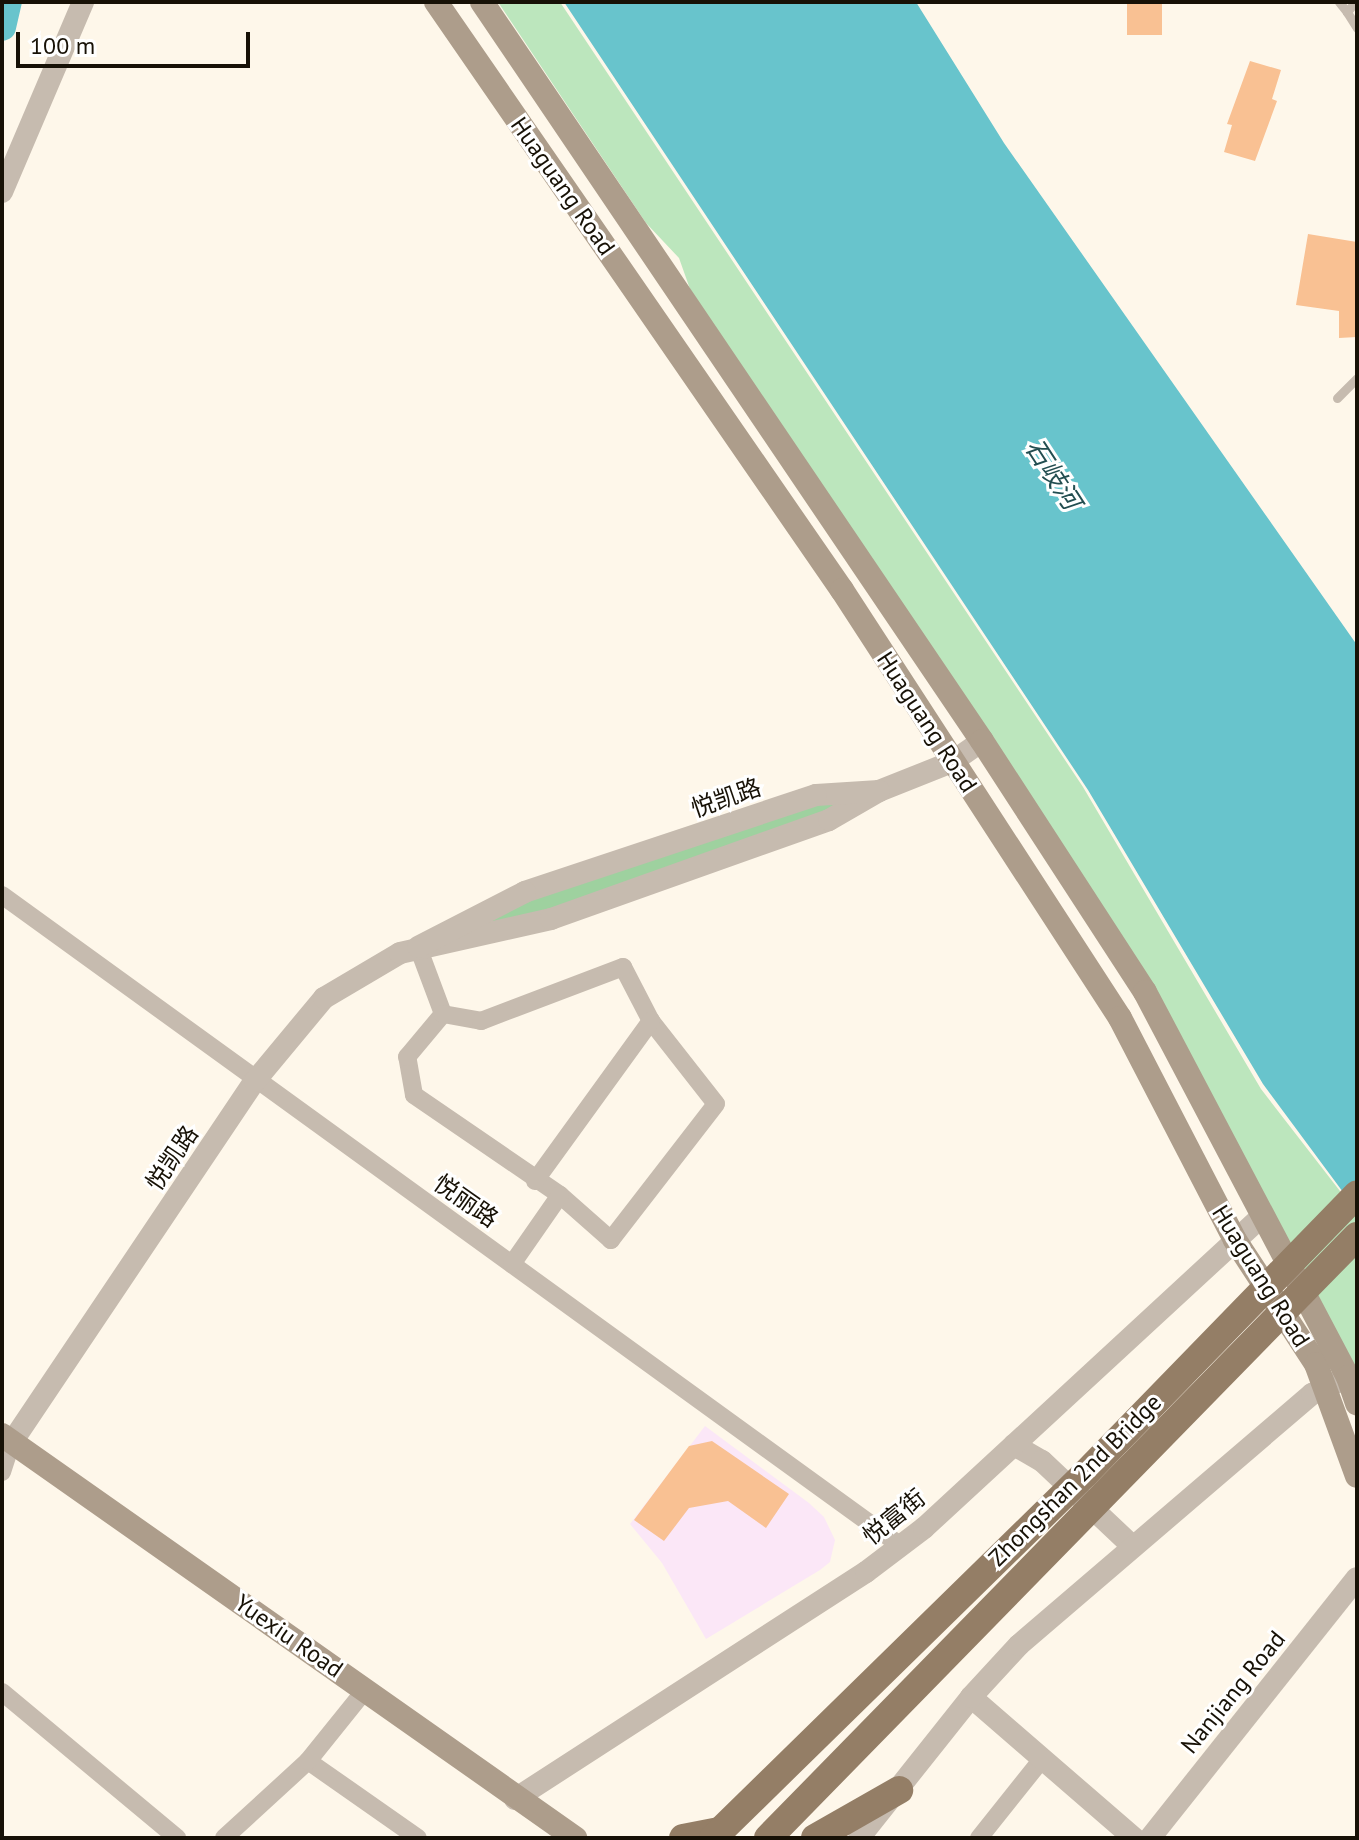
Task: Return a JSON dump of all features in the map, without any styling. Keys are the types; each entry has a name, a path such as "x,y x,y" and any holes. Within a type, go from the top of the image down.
{"highway":[{"name":"Zhongshan 2nd Bridge","path":"716,1835 1085,1474 1357,1194"},
{"name":"Zhongshan 2nd Bridge","path":"768,1838 1357,1236"},
{"path":"815,1838 899,1790"},
{"path":"790,1838 812,1791"},
{"path":"683,1838 716,1835"}],"main road":[{"name":"Huaguang Road","path":"436,2 842,590 1120,1018 1235,1240 1337,1381 1357,1403"},
{"name":"Huaguang Road","path":"482,2 982,741 1145,992 1260,1218 1337,1381 1357,1476"},
{"name":"Yuexiu Road","path":"7,1439 515,1799 575,1838"}],"street":[{"path":"2,192 83,2"},
{"name":"悦凯路","path":"418,947 551,919 829,820 879,791 952,762 982,741"},
{"name":"悦凯路","path":"7,1439 255,1081 324,998 525,892 816,795 879,791"},
{"name":"悦丽路","path":"2,895 901,1546"},
{"path":"418,947 443,1014"},
{"path":"623,967 651,1021 716,1104 611,1240 560,1195 535,1181 414,1095 407,1057 443,1014 481,1021 623,967"},
{"path":"535,1181 651,1021"},
{"path":"512,1264 560,1195"},
{"name":"悦富街","path":"515,1799 901,1546 1260,1218"},
{"path":"859,1838 971,1697 1019,1645 1131,1545 1337,1381"},
{"path":"2,1472 7,1439"},
{"path":"1014,1445 1042,1461 1131,1545"},
{"name":"Nanjiang Road","path":"1150,1838 1357,1578"},
{"path":"224,1838 308,1761 365,1690"},
{"path":"2,1692 177,1838"},
{"path":"971,1697 1134,1838"},
{"path":"979,1838 1042,1759"},
{"path":"308,1761 418,1838"}],"lane":[{"path":"1339,2 1357,28"},
{"path":"1347,12 1355,2"},
{"path":"1337,398 1357,378"}],"shaded area":[{"path":"705,1426 809,1503 824,1517 835,1540 830,1562 820,1570 706,1639 662,1563 630,1524"}],"green space":[{"path":"498,2 560,2 1083,787 1261,1089 1357,1213 1357,1377 1167,1024 690,289 679,258 646,223"},
{"path":"823,799 851,802 540,914 483,923 533,895"}],"water":[{"name":"石岐河","path":"564,2 916,2 1004,143 1357,645 1357,1211 1263,1084 1088,790"}],"building":[{"path":"1127,2 1162,2 1162,35 1127,35"},
{"path":"1250,61 1281,70 1272,99 1277,101 1255,161 1224,152 1232,125 1227,124"},
{"path":"1308,234 1357,242 1357,337 1339,338 1339,311 1296,305"},
{"path":"712,1441 789,1494 766,1528 728,1501 689,1508 664,1541 634,1520 689,1446"}],"waterway":[{"path":"2,27 8,2"}]}
